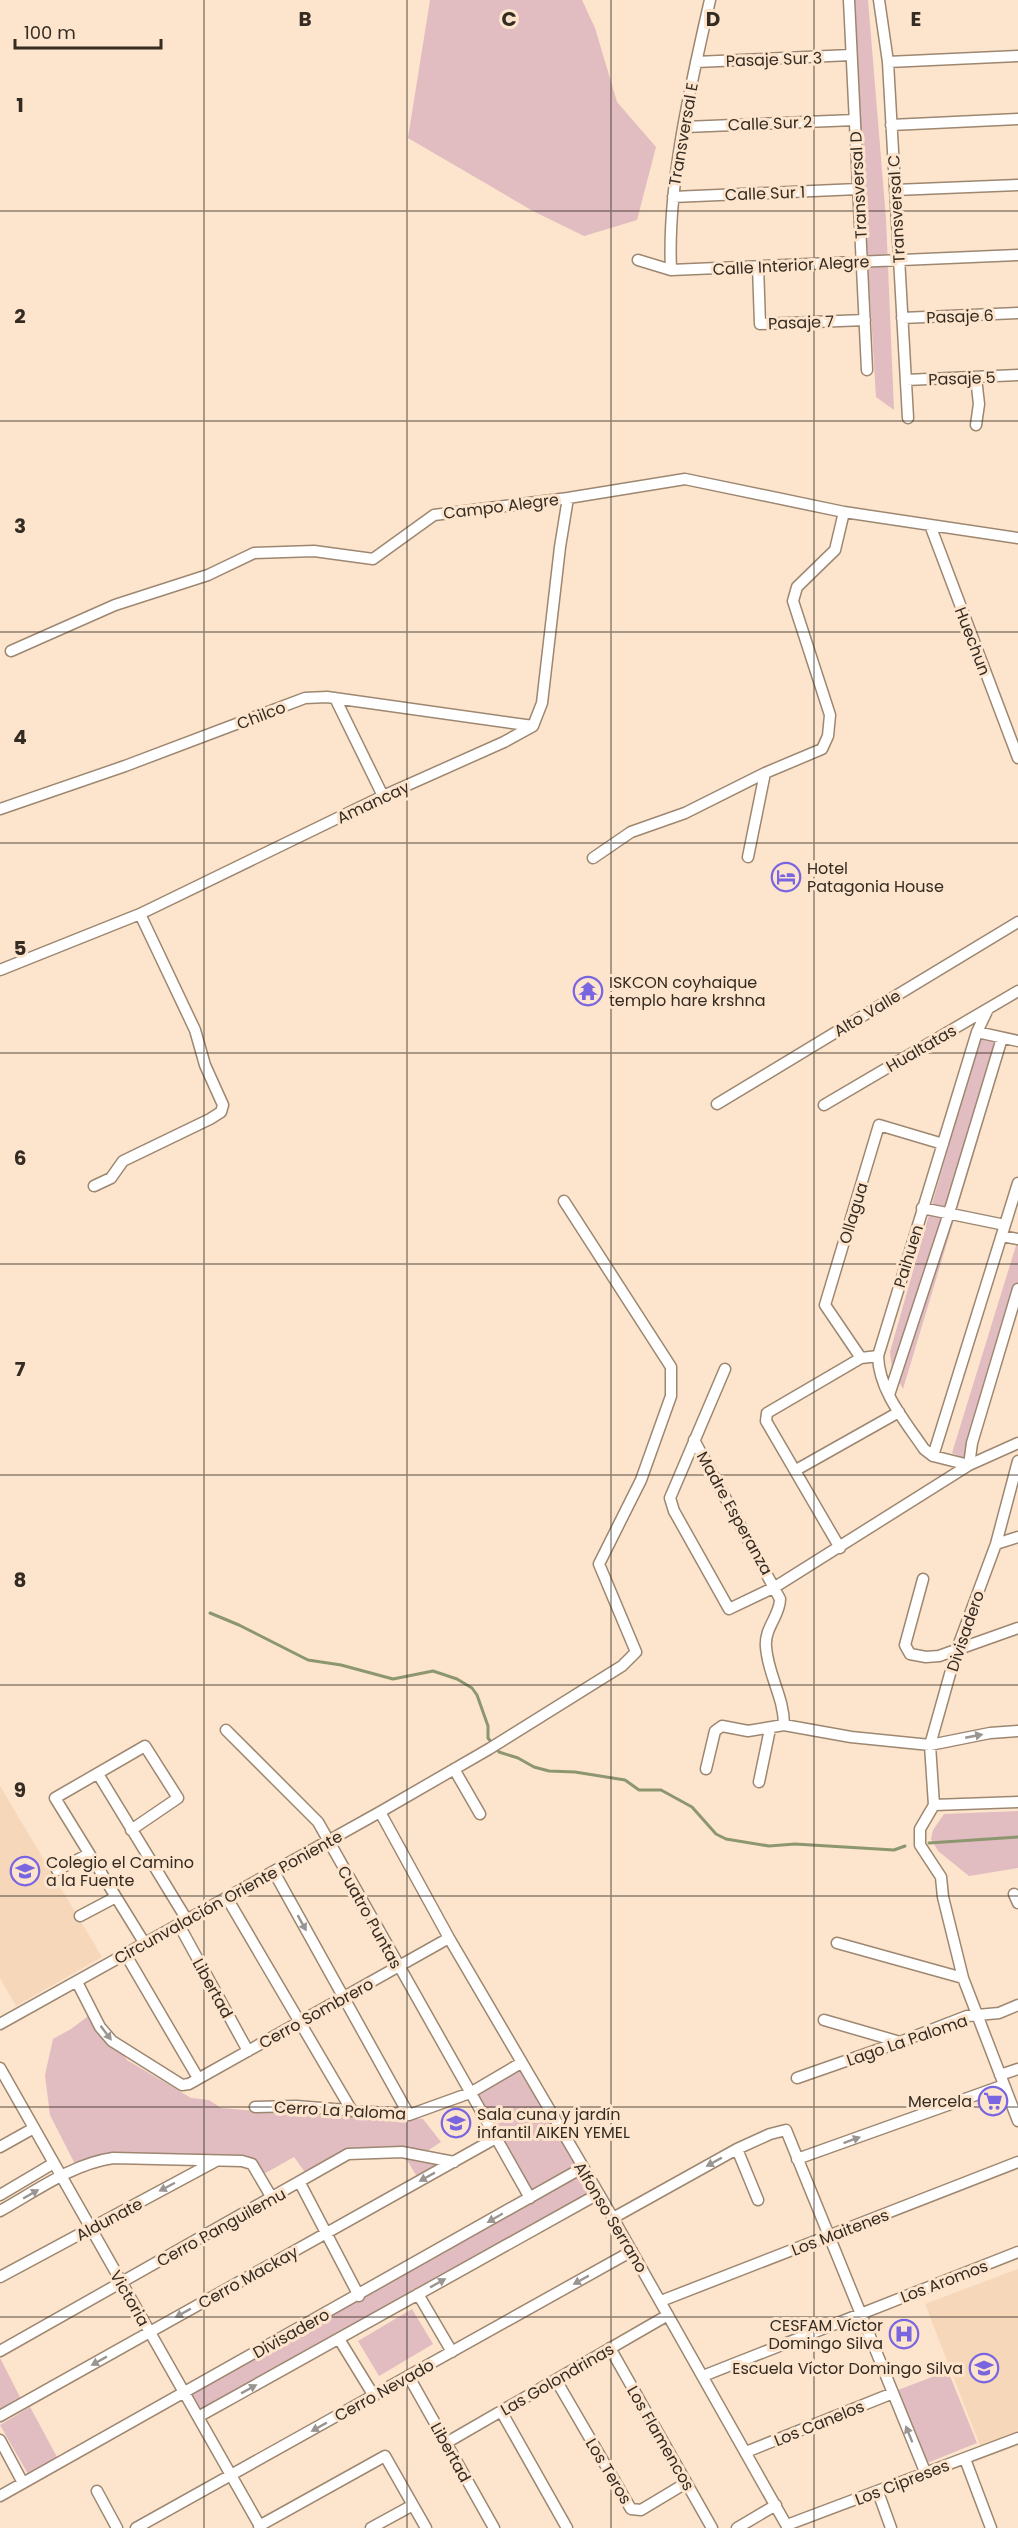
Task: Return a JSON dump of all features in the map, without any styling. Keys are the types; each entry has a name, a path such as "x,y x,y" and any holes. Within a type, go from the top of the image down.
{"street":[{"name":"Transversal E","path":"671,270 669,238 673,197 696,62 710,0"},
{"name":"Transversal D","path":"849,0 867,370"},
{"name":"Transversal C","path":"879,0 888,62 908,418"},
{"name":"Pasaje Sur 3","path":"696,62 851,55"},
{"path":"888,62 1018,56"},
{"path":"891,125 1018,119"},
{"name":"Calle Sur 2","path":"685,126 855,120"},
{"path":"895,190 1018,185"},
{"name":"Calle Sur 1","path":"673,197 858,189"},
{"name":"Calle Interior Alegre","path":"638,260 671,270 1018,255"},
{"name":"Pasaje 7","path":"758,266 760,324 865,320"},
{"name":"Pasaje 6","path":"902,318 1018,314"},
{"name":"Pasaje 5","path":"906,380 1018,375"},
{"path":"976,378 979,404 976,425"},
{"name":"Campo Alegre","path":"11,651 115,605 208,575 254,554 314,551 373,559 434,515 568,498 685,479 844,512 1018,538"},
{"path":"533,726 542,703 568,498"},
{"path":"593,858 631,832 685,813 765,773 822,749 828,736 830,716 793,601 797,587 835,550 844,512"},
{"name":"Huechun","path":"930,525 1018,758"},
{"name":"Chilco","path":"0,810 305,698 335,698 533,726"},
{"path":"335,698 383,796"},
{"name":"Amancay","path":"0,970 140,914 383,796 504,742 533,726"},
{"path":"748,857 765,773"},
{"path":"94,1186 111,1178 123,1161 210,1119 221,1112 223,1105 204,1065 195,1030 140,914"},
{"name":"Alto Valle","path":"717,1104 1018,922"},
{"name":"Hualtatas","path":"824,1105 1018,991"},
{"name":"Paihuen","path":"933,1456 924,1449 889,1395 878,1374 878,1356 976,1032 988,1009"},
{"path":"976,1032 1018,1041"},
{"path":"889,1395 949,1213 1002,1038"},
{"name":"Ollagua","path":"861,1358 825,1305 879,1125 943,1144"},
{"path":"969,1465 933,1456 1018,1183"},
{"name":"Circunvalación Oriente Poniente","path":"0,2024 274,1872 489,1749 622,1666 636,1652 599,1564 641,1480 671,1396 671,1366 564,1201"},
{"path":"922,1208 949,1213 1004,1231 1018,1239"},
{"path":"969,1465 972,1443 1018,1289"},
{"path":"840,1548 766,1421 767,1413 861,1358 878,1356"},
{"path":"725,1369 670,1498 674,1511 729,1609 775,1587 840,1548 969,1465 1018,1443"},
{"path":"795,1470 899,1412"},
{"name":"Madre Esperanza","path":"694,1440 775,1587"},
{"name":"Divisadero","path":"934,1805 930,1745 957,1648 996,1544 1018,1461"},
{"path":"996,1544 1018,1537"},
{"path":"923,1579 905,1642 906,1650 913,1655 932,1657 1018,1628"},
{"path":"775,1587 780,1606 769,1627 766,1649 783,1705 784,1725"},
{"path":"706,1769 712,1738 717,1728 722,1726 748,1731 784,1725 851,1737 930,1745 990,1733 1018,1731"},
{"path":"759,1782 770,1729"},
{"name":"Cuatro Puntas","path":"226,1730 318,1822 530,2198"},
{"path":"131,1830 178,1798 145,1746 55,1798 145,1944"},
{"path":"454,1769 480,1814"},
{"name":"Libertad","path":"98,1774 183,1922 248,2051"},
{"path":"1018,1802 934,1805 920,1829 920,1845 941,1877 943,1897 963,1978 1018,2121"},
{"name":"Alfonso Serrano","path":"380,1812 449,1938 661,2301 787,2526"},
{"path":"57,1870 89,1854"},
{"path":"274,1872 409,2115"},
{"path":"80,1916 116,1897"},
{"path":"227,1898 352,2111"},
{"name":"Cerro Sombrero","path":"78,1982 100,2027 112,2041 182,2085 248,2051 449,1938"},
{"path":"837,1943 963,1978"},
{"path":"126,1955 198,2078"},
{"name":"Lago La Paloma","path":"798,2078 900,2043 967,2016 999,2013 1018,2005"},
{"path":"824,2020 900,2043"},
{"name":"Cerro La Paloma","path":"255,2107 296,2106 409,2115 471,2093 521,2063"},
{"name":"Victoria","path":"0,2068 5,2088 34,2128 260,2527"},
{"path":"797,2159 1002,2080 1018,2069"},
{"path":"0,2147 34,2128"},
{"path":"613,2218 737,2149 770,2133 786,2130 926,2474"},
{"name":"Cerro Mackay","path":"0,2416 496,2138"},
{"path":"737,2149 758,2200"},
{"name":"Cerro Panguilemu","path":"0,2350 348,2154 402,2152 454,2162"},
{"path":"0,2211 61,2176 93,2161 113,2158 218,2160 252,2164 272,2198"},
{"name":"Aldunate","path":"0,2277 218,2160"},
{"name":"Los Maitenes","path":"661,2301 1018,2162"},
{"path":"0,2195 54,2163"},
{"name":"Divisadero","path":"0,2496 582,2168"},
{"path":"300,2183 358,2296"},
{"name":"Divisadero","path":"198,2417 598,2194"},
{"name":"Cerro Nevado","path":"136,2528 632,2252"},
{"name":"Los Aromos","path":"703,2376 1018,2252"},
{"path":"418,2294 452,2352"},
{"name":"Las Golondrinas","path":"446,2443 668,2315"},
{"path":"339,2338 374,2396"},
{"name":"Los Flamencos","path":"610,2349 712,2528"},
{"name":"Libertad","path":"409,2377 494,2528"},
{"name":"Los Teros","path":"556,2380 631,2509 641,2510 686,2483"},
{"name":"Los Canelos","path":"746,2452 893,2393"},
{"path":"501,2411 567,2528"},
{"name":"Los Cipreses","path":"787,2526 1018,2438"},
{"path":"0,2440 23,2483"},
{"path":"260,2527 385,2456 426,2528"},
{"path":"965,2459 991,2528"},
{"path":"97,2491 117,2528"},
{"path":"878,2492 891,2528"},
{"path":"371,2528 413,2505"},
{"path":"737,2528 776,2505"}],"shaded area":[{"path":"430,0 582,0 595,28 617,102 656,147 637,220 584,236 533,211 408,138"},
{"path":"855,0 868,0 886,219 894,410 876,397 857,81"},
{"path":"981,1032 1008,1040 903,1389 892,1369 890,1352"},
{"path":"1018,1239 1018,1297 968,1460 952,1453"},
{"name":"Colegio el Camino a la Fuente","path":"0,1786 102,1957 16,2006 0,1978"},
{"path":"1018,1811 1018,1868 969,1876 938,1851 931,1839 933,1830 944,1814"},
{"path":"95,2011 127,2060 191,2098 209,2100 221,2108 257,2111 305,2108 423,2119 441,2142 424,2153 350,2151 307,2175 294,2157 262,2175 253,2162 219,2155 75,2164 50,2115 45,2075 53,2039"},
{"path":"519,2070 577,2166 530,2193 475,2094"},
{"path":"404,2155 446,2163 419,2180"},
{"path":"581,2174 592,2192 200,2413 189,2393"},
{"name":"Escuela Víctor Domingo Silva","path":"1018,2269 1018,2433 981,2448 925,2304"},
{"path":"412,2309 433,2344 379,2376 358,2341"},
{"path":"0,2358 21,2399 0,2410"},
{"path":"948,2371 977,2443 927,2463 898,2390"},
{"path":"30,2407 57,2457 28,2474 0,2425"}],"waterway":[{"path":"210,1613 308,1660 341,1665 393,1679 433,1671 457,1679 472,1688 477,1695 488,1726 488,1738 499,1752 549,1771 575,1772 625,1780 639,1790 661,1790 692,1807 716,1834 726,1839 769,1846 795,1844 894,1850 905,1846"},
{"path":"929,1843 1018,1837"}],"place":[{"name":"Hotel Patagonia House","path":"786,877"},
{"name":"ISKCON coyhaique templo hare krshna","path":"588,991"},
{"name":"Colegio el Camino a la Fuente","path":"25,1871"},
{"name":"Mercela","path":"993,2101"},
{"name":"Sala cuna y jardín infantil AIKEN YEMEL","path":"456,2123"},
{"name":"CESFAM Víctor Domingo Silva","path":"904,2334"},
{"name":"Escuela Víctor Domingo Silva","path":"984,2368"}]}
